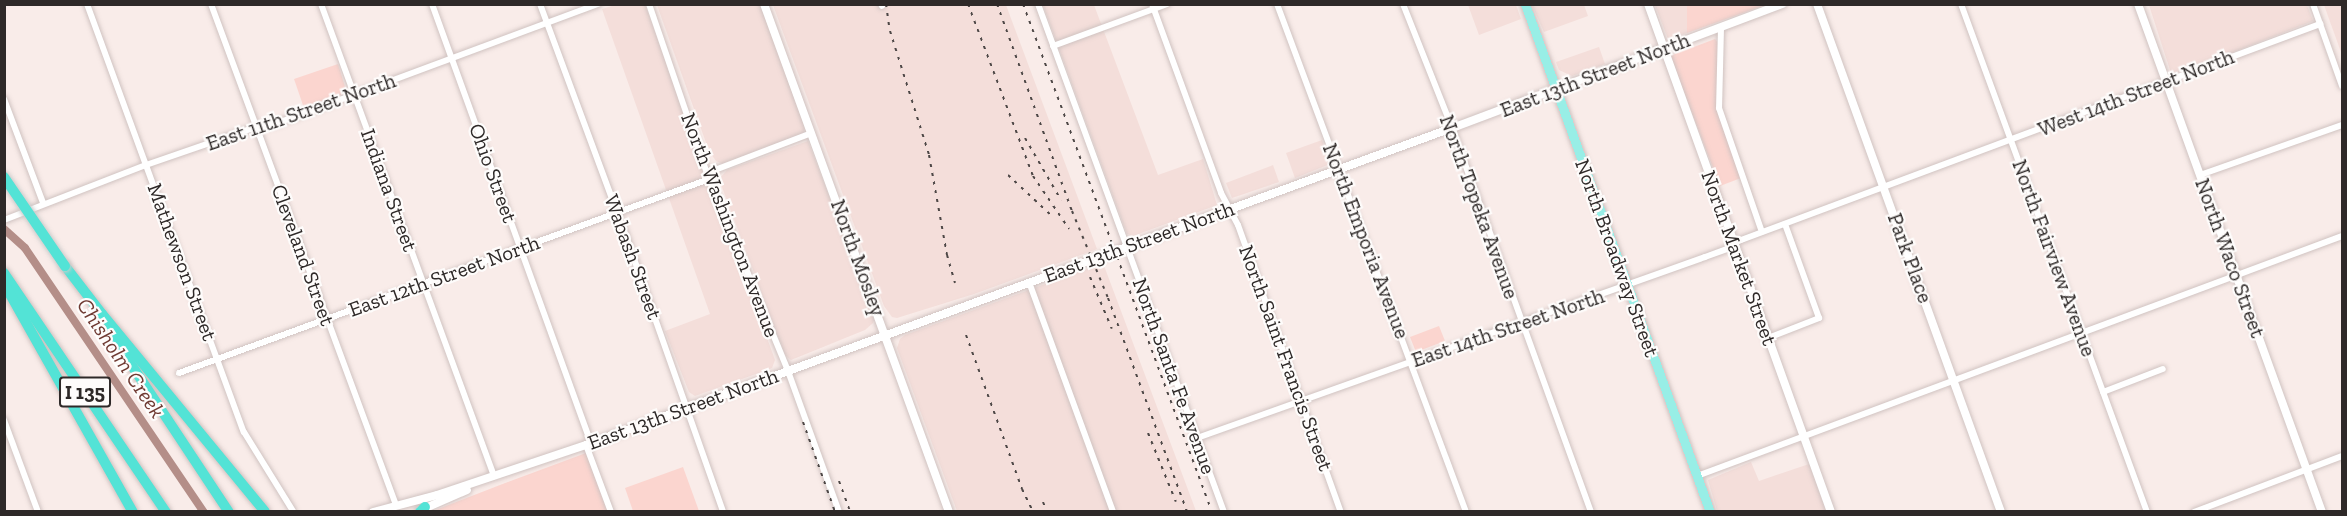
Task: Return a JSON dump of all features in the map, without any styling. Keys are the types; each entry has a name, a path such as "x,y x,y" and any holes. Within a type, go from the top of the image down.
{"highway":[{"name":"I 135","path":"4,177 229,512"},
{"path":"65,266 102,315 207,439 265,512"},
{"name":"I 135","path":"4,273 166,512"},
{"path":"4,284 133,512"}],"main road":[{"name":"North Broadway Street","path":"1525,4 1710,512"}],"street":[{"name":"Mathewson Street","path":"87,4 244,432 293,511"},
{"name":"Cleveland Street","path":"211,4 396,505"},
{"name":"Indiana Street","path":"321,4 494,476"},
{"name":"Ohio Street","path":"432,4 521,248 611,512"},
{"name":"Wabash Street","path":"540,4 617,212 723,512"},
{"name":"East 11th Street North","path":"4,220 146,165 256,127 274,124 598,4"},
{"name":"North Washington Avenue","path":"649,4 708,176 788,371 839,512"},
{"name":"North Mosley","path":"764,4 949,512"},
{"name":"North Santa Fe Avenue","path":"1038,4 1224,512"},
{"path":"1053,46 1153,7 1167,4"},
{"name":"North Emporia Avenue","path":"1277,4 1412,361 1466,512"},
{"name":"North Topeka Avenue","path":"1403,4 1452,128 1591,512"},
{"name":"North Market Street","path":"1648,4 1831,512"},
{"name":"East 13th Street North","path":"373,512 494,476 588,444 1556,90 1782,4"},
{"name":"Park Place","path":"1817,4 2001,512"},
{"name":"North Fairview Avenue","path":"1961,4 2147,512"},
{"name":"North Waco Street","path":"2138,4 2322,512"},
{"path":"2313,4 2343,86"},
{"name":"North Saint Francis Street","path":"1153,7 1221,194 1238,225 1341,512"},
{"name":"West 14th Street North","path":"1884,187 2320,24"},
{"path":"1721,28 1719,108 1762,232"},
{"path":"4,99 43,203"},
{"path":"2200,175 2343,125"},
{"name":"East 12th Street North","path":"179,373 617,212 812,133"},
{"name":"East 14th Street North","path":"1197,438 1628,286 1727,249 1733,243 1884,187"},
{"path":"1768,338 1819,318 1785,224"},
{"path":"1697,476 2343,236"},
{"path":"1029,282 1113,512"},
{"path":"2103,392 2163,369"},
{"path":"4,420 7,437 39,512"},
{"path":"2194,512 2343,456"},
{"name":"East 13th Street North","path":"421,510 494,476"}],"shaded area":[{"path":"1688,4 1765,5 1687,33"},
{"path":"615,5 645,5 775,360 772,368 695,396 689,392 665,331 710,314 602,9"},
{"path":"657,5 760,5 805,126 803,134 723,164 716,161 709,151"},
{"path":"773,5 1006,5 1097,249 974,294 897,318 892,317 884,306"},
{"path":"1043,5 1094,5 1158,175 1203,159 1217,205 1133,236 1127,234"},
{"path":"1468,5 1516,5 1521,19 1479,35"},
{"path":"1532,5 1584,5 1588,16 1544,32"},
{"path":"1655,5 1687,5 1687,33 1668,39"},
{"path":"2149,5 2307,5 2313,21 2174,75 2170,70"},
{"path":"2324,5 2342,5 2342,55"},
{"path":"1715,39 1718,43 1717,109 1741,178 1720,186 1670,56"},
{"path":"1599,47 1605,64 1572,76 1559,70 1556,62"},
{"path":"338,64 347,93 304,108 294,79"},
{"path":"1322,140 1330,164 1295,178 1286,153"},
{"path":"808,141 875,317 873,323 865,330 791,360 785,355 719,179 727,170"},
{"path":"1273,165 1279,182 1232,198 1226,183"},
{"path":"1103,263 1196,511 957,511 897,348 900,339 905,335"},
{"path":"1439,326 1445,341 1416,352 1410,337"},
{"path":"586,453 607,511 433,511 500,485"},
{"path":"1751,462 1759,481 1809,464 1826,511 1717,511 1708,480"},
{"path":"683,467 699,511 633,511 625,488"}],"waterway":[{"name":"Chisholm Creek","path":"4,229 25,248 204,512"}],"railway":[{"path":"886,4 890,31 929,155 947,255 955,283"},
{"path":"968,4 1033,176 1069,229"},
{"path":"997,4 1072,211 1108,298 1187,512"},
{"path":"1023,4 1212,512"},
{"path":"1025,138 1061,200"},
{"path":"1008,175 1054,218"},
{"path":"1090,277 1112,329"},
{"path":"966,335 1022,489 1033,512"},
{"path":"803,422 835,512"},
{"path":"1148,433 1176,502"},
{"path":"839,481 850,512"},
{"path":"1043,502 1047,512"}]}
